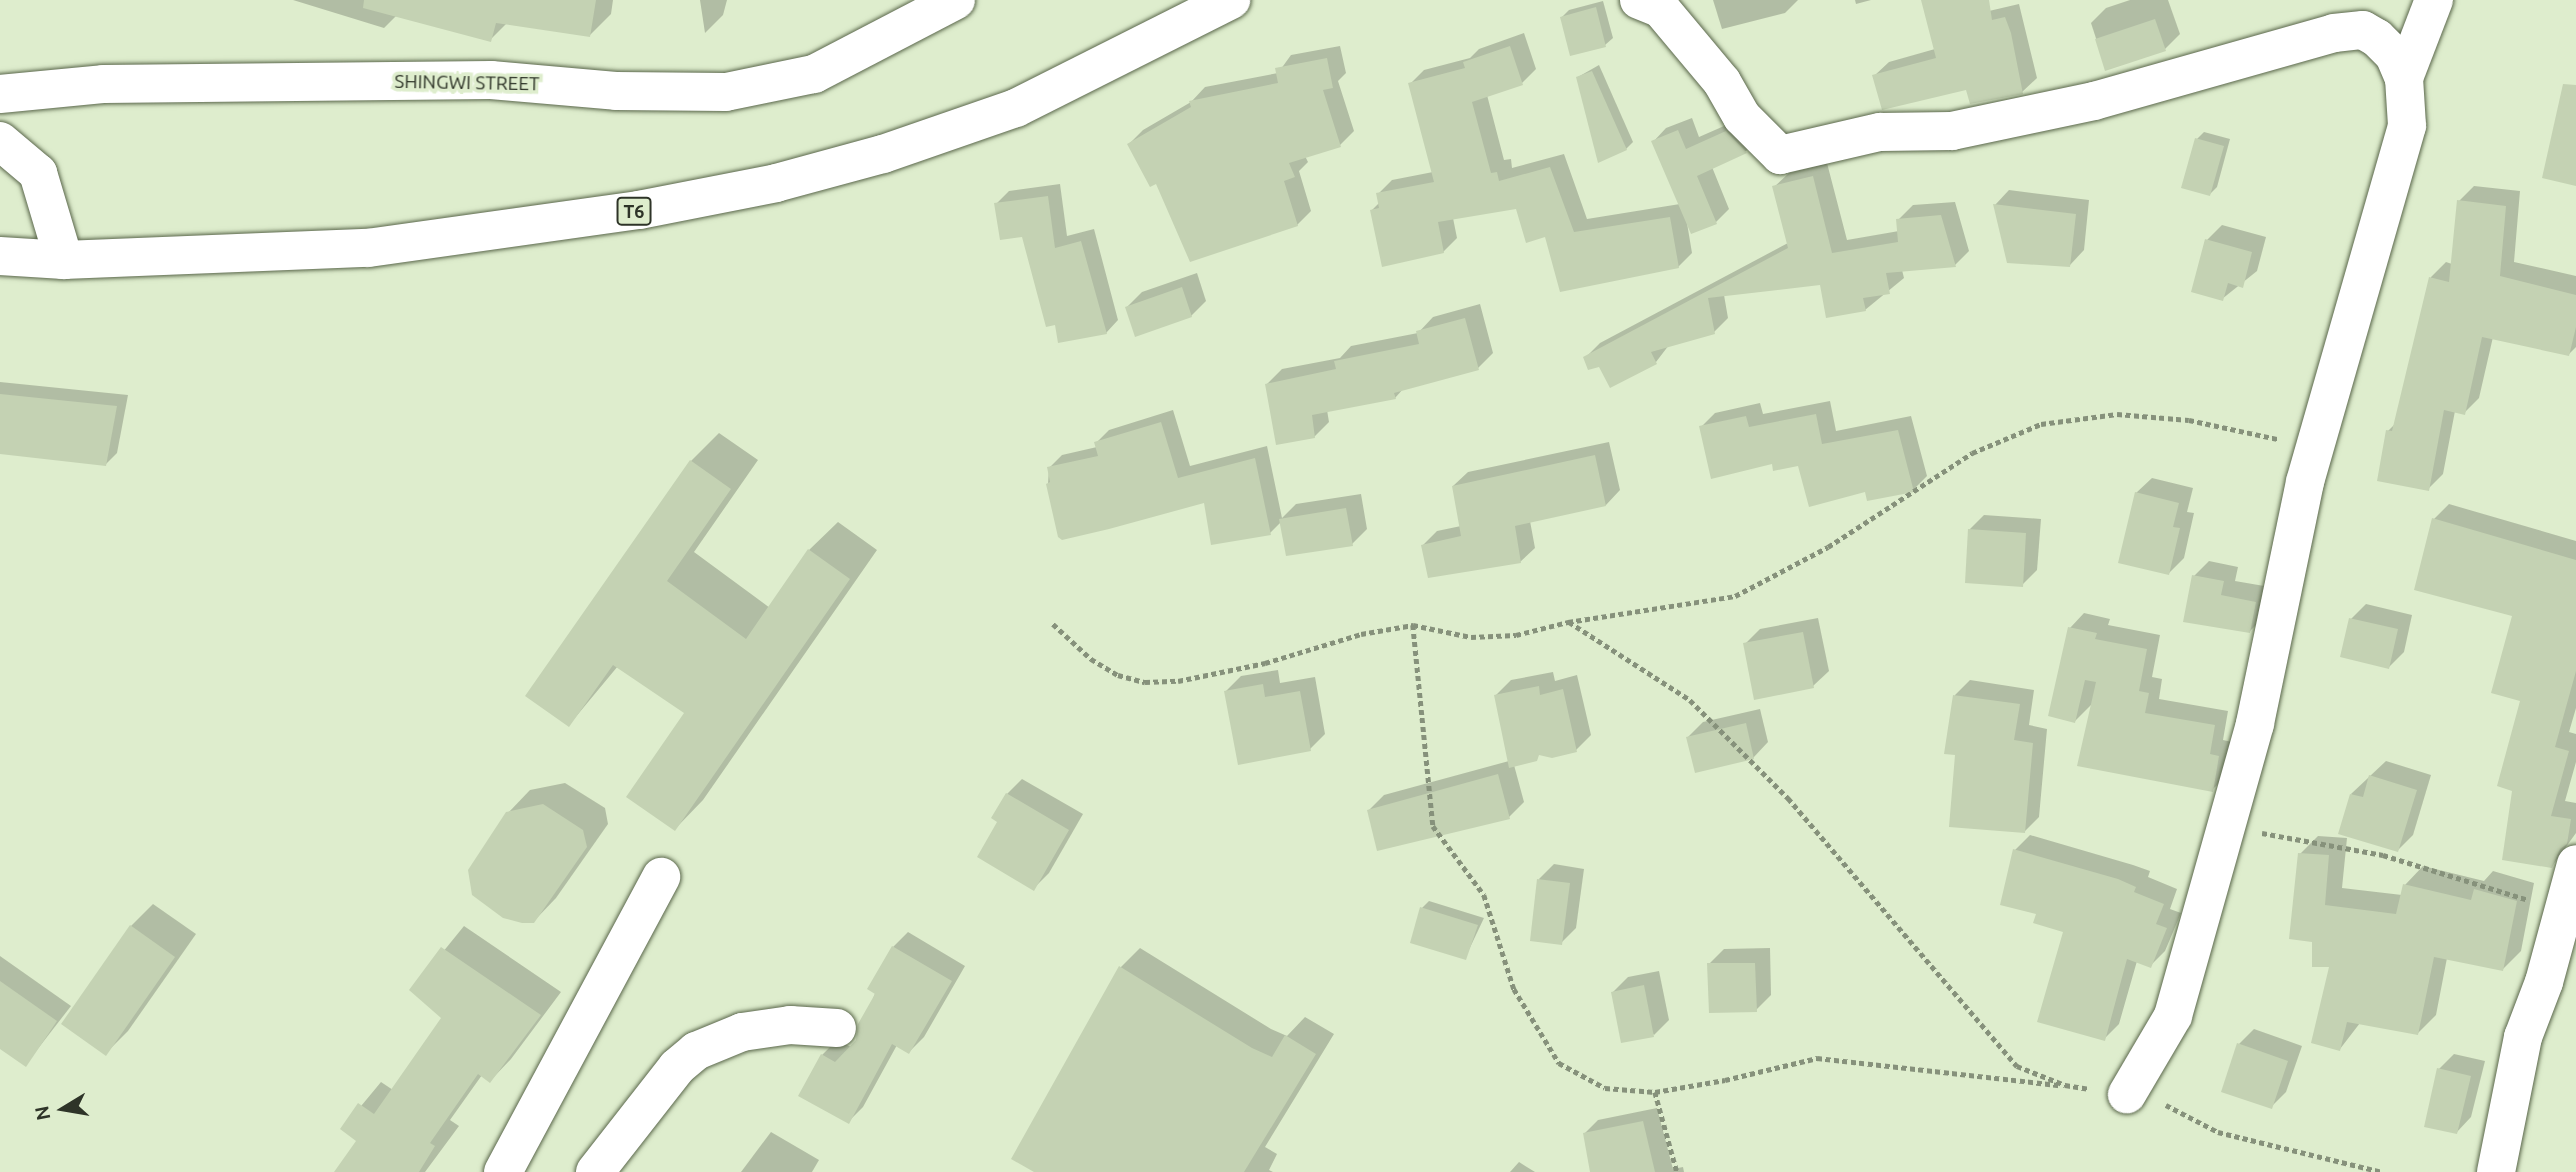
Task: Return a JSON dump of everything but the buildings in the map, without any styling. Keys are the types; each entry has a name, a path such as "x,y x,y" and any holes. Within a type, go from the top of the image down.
{"main road":[{"name":"SHINGWI STREET","path":"0,94 103,84 491,80 616,91 726,92 814,74 956,0"},
{"name":"T6","path":"0,256 64,260 368,248 639,210 776,183 883,154 1016,108 1231,0"},
{"path":"1639,0 1661,9 1722,82 1742,117 1780,155 1880,132 1952,131 2094,101 2334,33 2363,30 2377,38 2394,55 2404,78 2407,125 2315,447 2255,724 2173,1016 2127,1094"},
{"path":"2404,78 2434,0"},
{"path":"0,141 38,173 64,260"},
{"path":"2496,1172 2523,1037 2563,913 2576,863"},
{"path":"503,1172 661,877"},
{"path":"595,1172 677,1067 696,1051 742,1032 790,1024 837,1028"}],"path":[{"path":"1054,624 1091,659 1118,675 1145,682 1178,681 1265,663 1361,634 1413,625 1471,637 1516,635 1569,622 1735,596 1828,547 1972,453 2041,424 2117,414 2177,419 2315,447"},
{"path":"1569,622 1690,700 1788,798 2017,1066 2065,1085"},
{"path":"1413,625 1433,826 1484,895 1514,989 1559,1063 1605,1088 1655,1092 1725,1080 1816,1058 2147,1095 2218,1132 2382,1172"},
{"path":"2227,828 2383,855 2563,913"},
{"path":"1655,1092 1677,1172"}]}
